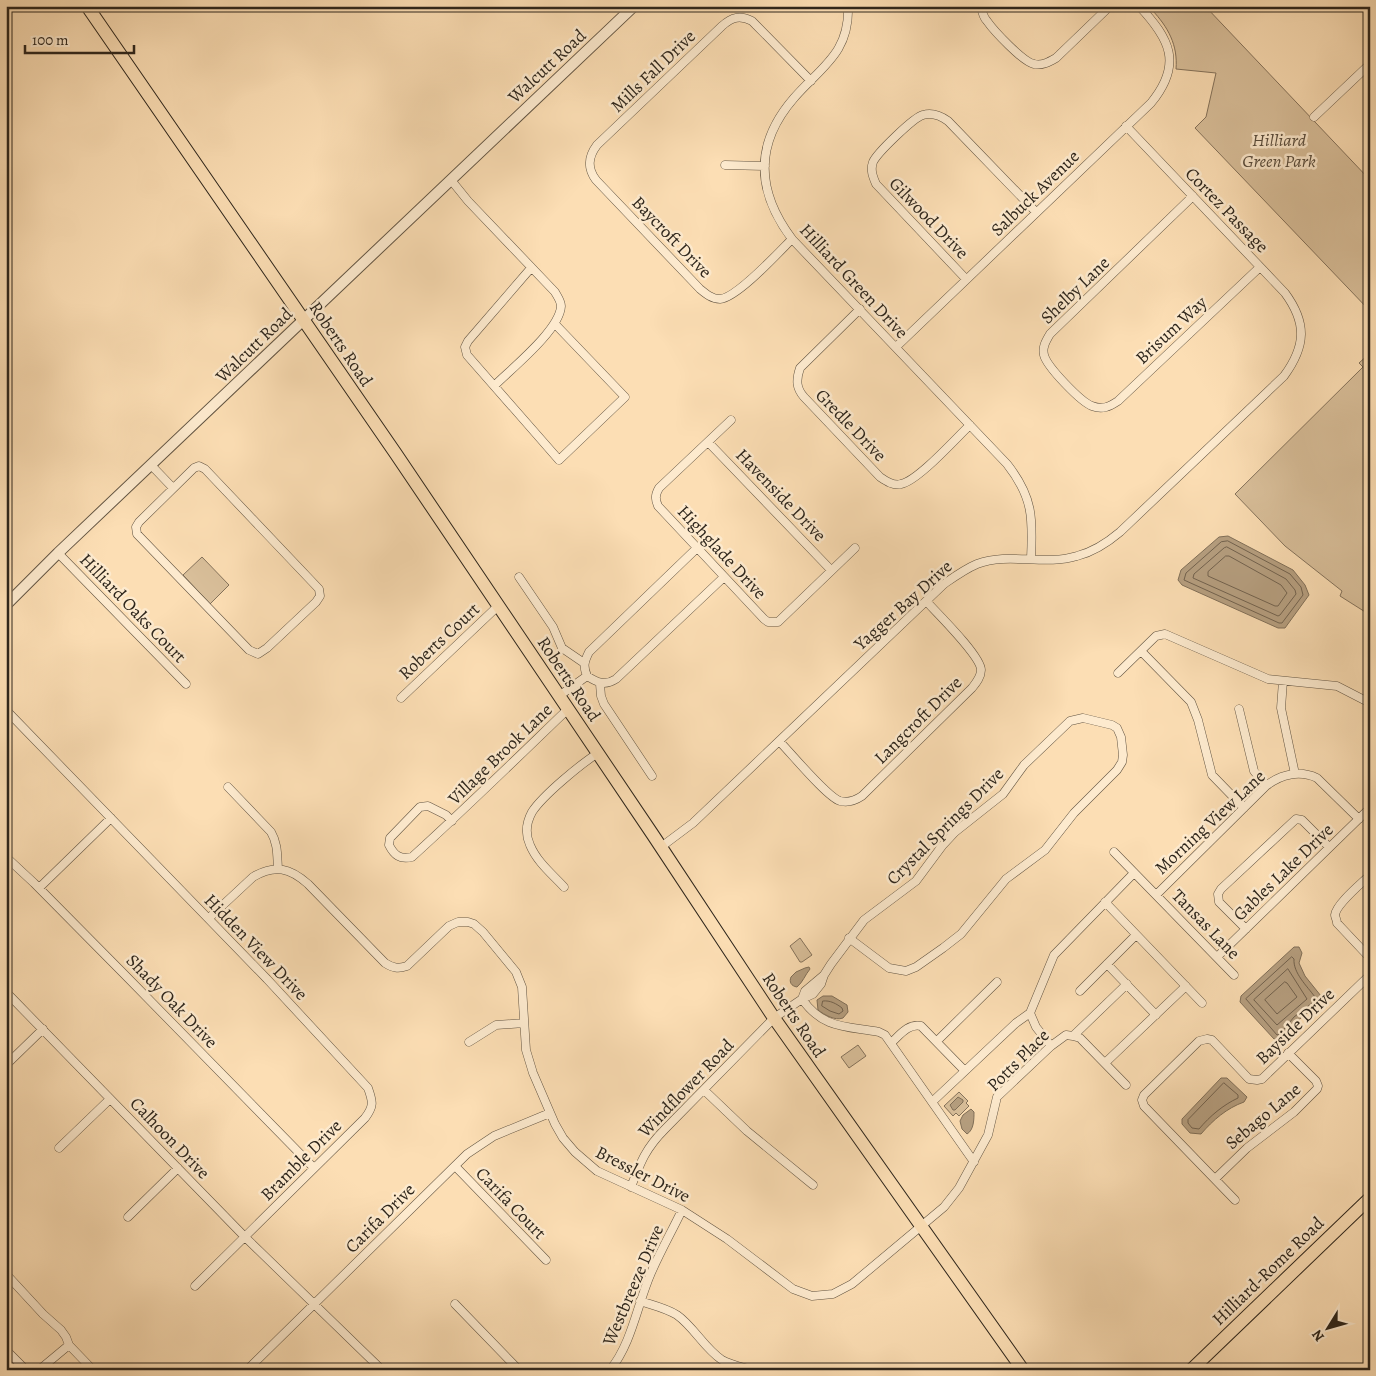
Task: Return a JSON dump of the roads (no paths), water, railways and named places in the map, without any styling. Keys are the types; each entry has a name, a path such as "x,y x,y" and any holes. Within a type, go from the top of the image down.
{"main road":[{"name":"Roberts Road","path":"88,6 598,753 774,1018 1023,1370"},
{"name":"Hilliard-Rome Road","path":"1190,1370 1370,1198"}],"street":[{"name":"Walcutt Road","path":"6,605 58,553 634,6"},
{"name":"Hilliard Green Drive","path":"848,6 846,34 837,52 824,69 783,111 774,126 764,166 771,206 780,223 792,239 1007,464 1018,478 1026,494 1031,511 1031,559"},
{"path":"981,6 986,20 1020,57 1029,63 1039,65 1048,63 1056,58 1110,6"},
{"name":"Salbuck Avenue","path":"896,347 1151,103 1164,85 1170,63 1168,46 1159,30 1138,6"},
{"name":"Mills Fall Drive","path":"589,161 592,151 597,145 722,26 733,18 745,18 752,21 811,81"},
{"path":"1314,116 1370,64"},
{"name":"Gilwood Drive","path":"966,279 876,184 872,177 873,161 913,120 929,114 936,114 948,121 1036,212"},
{"name":"Cortez Passage","path":"1126,126 1285,293 1300,319"},
{"name":"Baycroft Drive","path":"589,161 591,171 596,180 700,289 713,298 726,298 737,292 792,239"},
{"path":"725,165 764,166"},
{"path":"450,180 555,292 560,300 561,306 555,324 494,386"},
{"name":"Shelby Lane","path":"1098,408 1090,406 1082,400 1047,363 1043,348 1046,341 1050,334 1193,196"},
{"name":"Brisum Way","path":"1098,408 1111,406 1118,401 1260,267"},
{"path":"531,268 468,340 465,347 467,355 559,460 625,397 555,324"},
{"name":"Gredle Drive","path":"860,310 800,368 797,384 804,398 880,477 888,483 898,485 915,478 970,425"},
{"name":"Yagger Bay Drive","path":"661,847 694,823 926,601 960,573 977,564 994,560 1076,557 1092,551 1120,532 1284,376 1300,350 1300,319"},
{"path":"708,442 731,420"},
{"name":"Highglade Drive","path":"708,442 659,488 655,500 658,506 764,619 773,623 778,622 831,570"},
{"name":"Havenside Drive","path":"708,442 831,570"},
{"path":"151,465 173,488"},
{"path":"201,467 319,588 320,596 316,602 267,648 258,654 249,650 136,534 138,522 173,488 194,468 201,467"},
{"path":"697,548 589,652 584,663 584,670 587,676 600,684 609,683 616,679 724,577"},
{"path":"831,570 855,548"},
{"name":"Hilliard Oaks Court","path":"58,553 186,684"},
{"path":"519,577 553,627 562,648 584,663"},
{"name":"Langcroft Drive","path":"779,741 828,793 846,802 862,796 972,688 979,677 981,670 973,653 926,601"},
{"name":"Roberts Court","path":"401,698 498,606"},
{"path":"1118,673 1156,636 1165,634 1268,679 1337,686 1370,703"},
{"path":"1141,651 1190,702 1198,720 1212,775 1244,808"},
{"path":"559,696 587,676"},
{"path":"1283,680 1281,708 1295,774 1311,775 1317,778 1358,819"},
{"path":"600,684 604,704 652,776"},
{"name":"Village Brook Lane","path":"452,821 446,814 428,806 420,807 390,838 389,845 397,856 412,857 452,821 568,709"},
{"path":"1239,709 1254,771 1266,786"},
{"name":"Hidden View Drive","path":"6,710 209,918 359,1077 368,1088 372,1101"},
{"name":"Crystal Springs Drive","path":"774,1018 802,999 813,994 849,938 864,920 916,881 955,832 1003,794 1024,765 1070,721 1083,718 1112,724 1117,728 1121,738 1123,755 1122,762 1117,770 1074,813 1042,853 1006,879 961,934 916,967 906,971 899,971 883,964 849,938"},
{"path":"564,887 534,854 526,833 528,821 540,803 584,762 598,753"},
{"name":"Morning View Lane","path":"1156,894 1266,786 1276,779 1295,774"},
{"path":"209,918 253,877 260,872 278,868 277,849 271,832 228,787"},
{"name":"Gables Lake Drive","path":"1217,957 1370,808"},
{"path":"39,888 111,818"},
{"path":"1246,929 1219,902 1218,894 1221,889 1296,819 1302,820 1329,847"},
{"name":"Tansas Lane","path":"1114,852 1234,975"},
{"name":"Shady Oak Drive","path":"6,857 39,888 314,1168"},
{"name":"Bressler Drive","path":"278,868 295,873 308,884 392,967 400,968 407,966 442,932 456,923 468,922 474,924 483,932 516,972 522,986 526,1050 533,1073 563,1138 597,1171 682,1210 727,1238 792,1289 812,1296 833,1294 852,1284 921,1226"},
{"path":"932,1102 964,1070 1016,1023 1030,1013 1054,955 1134,873"},
{"path":"1370,875 1344,900 1337,909 1335,916 1337,922 1370,958"},
{"path":"1104,902 1202,1003"},
{"path":"1080,991 1136,935"},
{"path":"1107,964 1156,1015"},
{"name":"Bayside Drive","path":"1235,1200 1144,1106 1142,1100 1144,1095 1199,1041 1204,1039 1212,1040 1249,1078 1262,1079 1370,975"},
{"path":"936,1041 998,982"},
{"name":"Potts Place","path":"921,1226 951,1198 974,1162 988,1135 997,1097 1051,1046 1066,1035 1073,1036 1127,984"},
{"path":"1105,1064 1186,986"},
{"name":"Calhoon Drive","path":"6,992 245,1237 382,1370"},
{"path":"802,999 809,1008 823,1020 830,1023 882,1033 891,1043 974,1162"},
{"path":"1030,1013 1036,1027 1051,1046"},
{"name":"Windflower Road","path":"631,1186 643,1156 651,1143 774,1018"},
{"path":"469,1042 496,1025 524,1023"},
{"path":"891,1043 912,1026 918,1025 964,1070"},
{"path":"6,1065 43,1030"},
{"path":"1073,1036 1080,1038 1126,1085"},
{"name":"Sebago Lane","path":"1214,1179 1247,1148 1294,1112 1317,1089 1316,1081 1288,1053"},
{"path":"704,1090 747,1131 813,1185"},
{"path":"59,1148 110,1099"},
{"name":"Bramble Drive","path":"195,1286 365,1118 370,1110 372,1101"},
{"name":"Carifa Drive","path":"247,1370 467,1154 485,1140 550,1113"},
{"name":"Carifa Court","path":"455,1166 546,1260"},
{"path":"128,1217 178,1168"},
{"name":"Westbreeze Drive","path":"610,1370 625,1346 651,1272 682,1210"},
{"path":"6,1274 43,1314 61,1330 69,1345 93,1370"},
{"path":"640,1301 675,1314 684,1321 712,1352 737,1368 752,1370"},
{"path":"455,1304 519,1370"},
{"path":"39,1370 69,1345"},
{"path":"6,1350 26,1370"}],"water":[{"path":"1228,536 1293,570 1305,585 1309,595 1285,628 1278,628 1182,585 1178,580 1181,570 1219,537"},
{"path":"1294,947 1299,947 1302,953 1299,963 1305,976 1321,996 1321,1003 1297,1021 1281,1040 1274,1039 1240,1002 1241,996"},
{"path":"809,967 810,969 797,987 793,986 790,982 791,977 796,972"},
{"path":"823,996 832,996 847,1005 848,1012 843,1018 833,1018 818,1010 817,1000"},
{"path":"1221,1078 1227,1078 1247,1097 1244,1102 1221,1115 1201,1134 1190,1133 1182,1124 1182,1119"},
{"path":"958,1097 963,1102 953,1110 950,1105"},
{"path":"971,1109 974,1112 974,1121 971,1130 967,1134 962,1129 960,1121 963,1115"}],"park label":[{"name":"Hilliard Green Park","path":"1279,150"}]}
